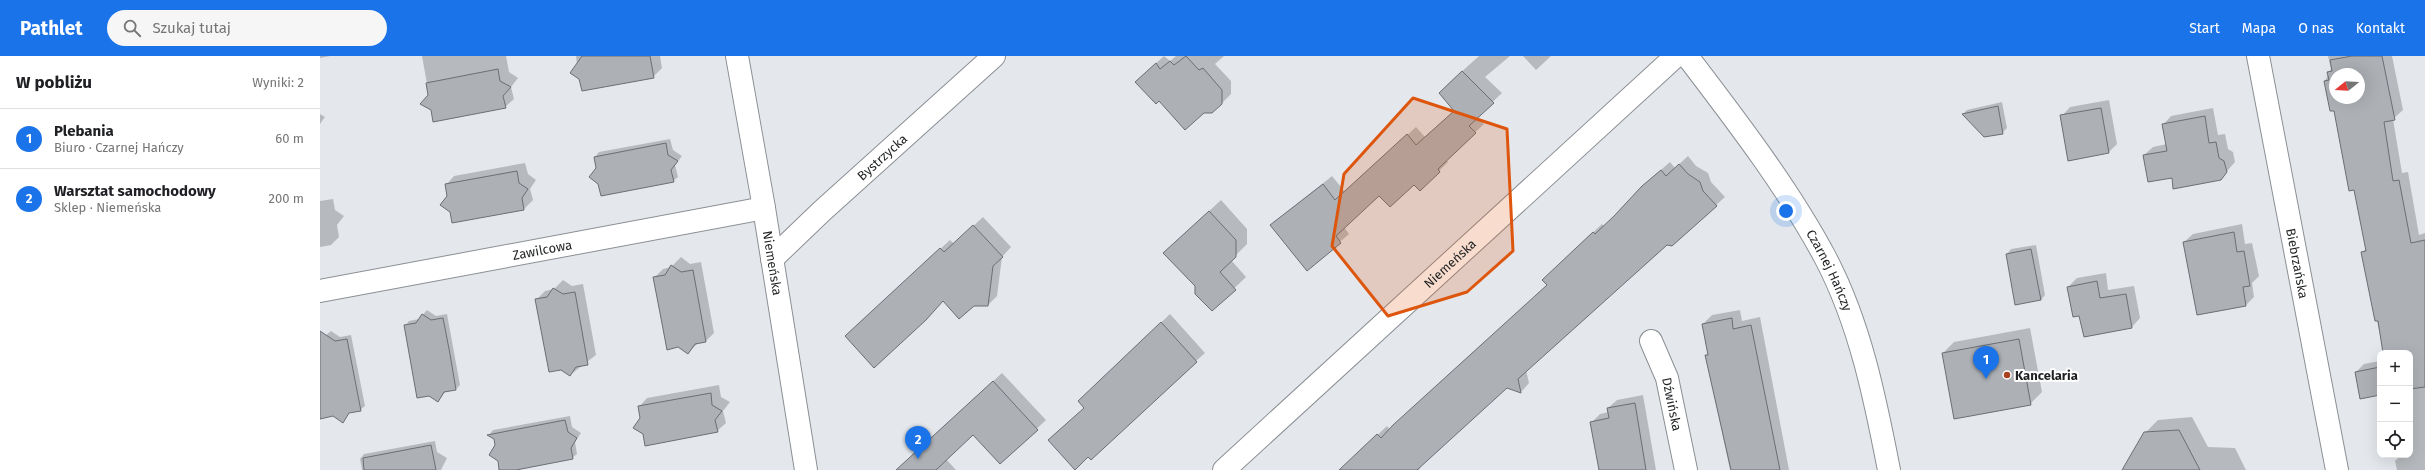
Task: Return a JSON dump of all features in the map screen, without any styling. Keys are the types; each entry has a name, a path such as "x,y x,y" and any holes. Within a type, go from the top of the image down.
{"street":[{"name":"Niemeńska","path":"737,56 764,208 806,470"},
{"name":"Bystrzycka","path":"772,259 822,211 994,56"},
{"name":"Niemeńska","path":"1224,470 1676,56"},
{"name":"Czarnej Hańczy","path":"1687,56 1790,199 1826,259 1861,346 1889,470"},
{"name":"Biebrzańska","path":"2258,56 2337,470"},
{"name":"Zawilcowa","path":"320,291 764,208"},
{"name":"Dźwińska","path":"1651,341 1668,378 1686,470"}],"highlighted area":[{"path":"1413,98 1507,129 1513,251 1467,292 1388,316 1332,246 1344,174"}],"building":[{"path":"582,56 650,56 654,78 582,91 579,79 570,73"},
{"path":"1186,56 1199,70 1203,68 1222,90 1222,104 1212,113 1204,113 1185,130 1159,101 1156,104 1135,82 1156,63 1160,69 1170,61 1174,65"},
{"path":"2352,56 2382,56 2395,120 2384,122 2393,181 2399,180 2411,243 2425,240 2425,387 2413,389 2413,350 2383,350 2378,321 2375,321 2361,252 2366,251 2354,190 2349,191 2334,111 2330,111 2324,81 2329,80 2329,104 2365,104 2365,68 2331,68 2330,60"},
{"path":"498,69 500,81 511,87 503,96 506,108 433,122 431,110 420,104 428,95 426,83"},
{"path":"1462,71 1494,103 1469,126 1476,133 1438,169 1440,172 1420,191 1414,185 1390,207 1379,196 1336,236 1341,243 1307,271 1270,225 1323,184 1335,200 1407,134 1416,145 1454,111 1439,93"},
{"path":"1998,106 2003,134 1984,137 1962,114"},
{"path":"2101,108 2109,153 2068,161 2060,115"},
{"path":"2205,116 2209,143 2216,142 2219,158 2224,161 2227,172 2221,180 2173,189 2172,178 2148,182 2143,155 2167,151 2162,124"},
{"path":"666,143 668,155 678,161 671,170 674,182 601,196 598,184 589,177 596,168 594,157"},
{"path":"1679,164 1688,174 1700,182 1703,191 1717,206 1672,246 1667,245 1518,379 1521,393 1507,388 1417,470 1339,470 1377,434 1381,438 1393,425 1547,285 1542,280 1593,232 1595,234 1642,186 1661,170 1666,176"},
{"path":"517,171 519,183 528,189 522,198 524,210 452,223 450,212 440,205 447,196 445,184"},
{"path":"1209,211 1236,240 1236,257 1220,272 1236,290 1212,311 1195,294 1195,286 1163,253"},
{"path":"973,225 1003,257 993,266 988,306 974,306 959,319 943,301 926,320 874,368 845,336 940,248 944,252"},
{"path":"2234,232 2237,252 2244,251 2250,286 2243,287 2246,306 2197,315 2183,242"},
{"path":"2031,249 2041,300 2015,305 2006,254"},
{"path":"671,265 681,272 693,270 706,342 695,344 688,354 678,347 667,350 653,277 665,275"},
{"path":"2097,281 2100,298 2126,294 2132,328 2084,337 2079,316 2073,317 2067,287"},
{"path":"553,288 563,294 575,292 588,365 576,367 570,376 561,370 549,372 535,299 547,297"},
{"path":"422,314 431,320 443,318 450,354 456,390 444,392 438,402 429,396 417,398 404,325 416,323"},
{"path":"1732,318 1733,329 1751,325 1780,470 1731,470 1705,355 1708,355 1702,324"},
{"path":"1161,322 1197,362 1091,460 1088,457 1075,470 1048,440 1084,408 1078,401"},
{"path":"320,331 335,341 347,339 361,411 349,413 343,423 333,416 320,419"},
{"path":"2019,339 2031,405 1954,419 1942,353"},
{"path":"2377,368 2377,396 2360,399 2355,372"},
{"path":"993,381 1038,430 1000,464 973,435 936,470 896,470"},
{"path":"711,393 712,405 722,411 715,420 718,432 645,446 643,434 633,428 640,418 638,406"},
{"path":"1635,403 1646,470 1599,470 1590,422 1609,418 1607,408"},
{"path":"565,420 568,432 577,438 571,448 573,459 516,470 499,470 498,461 489,455 495,445 494,439 487,435"},
{"path":"2179,430 2200,470 2122,470 2144,432"},
{"path":"431,445 436,470 364,470 363,458"}],"place":[{"name":"Kancelaria","path":"2007,375"},
{"name":"Plebania","path":"1986,379"},
{"name":"Warsztat samochodowy","path":"918,459"}]}
